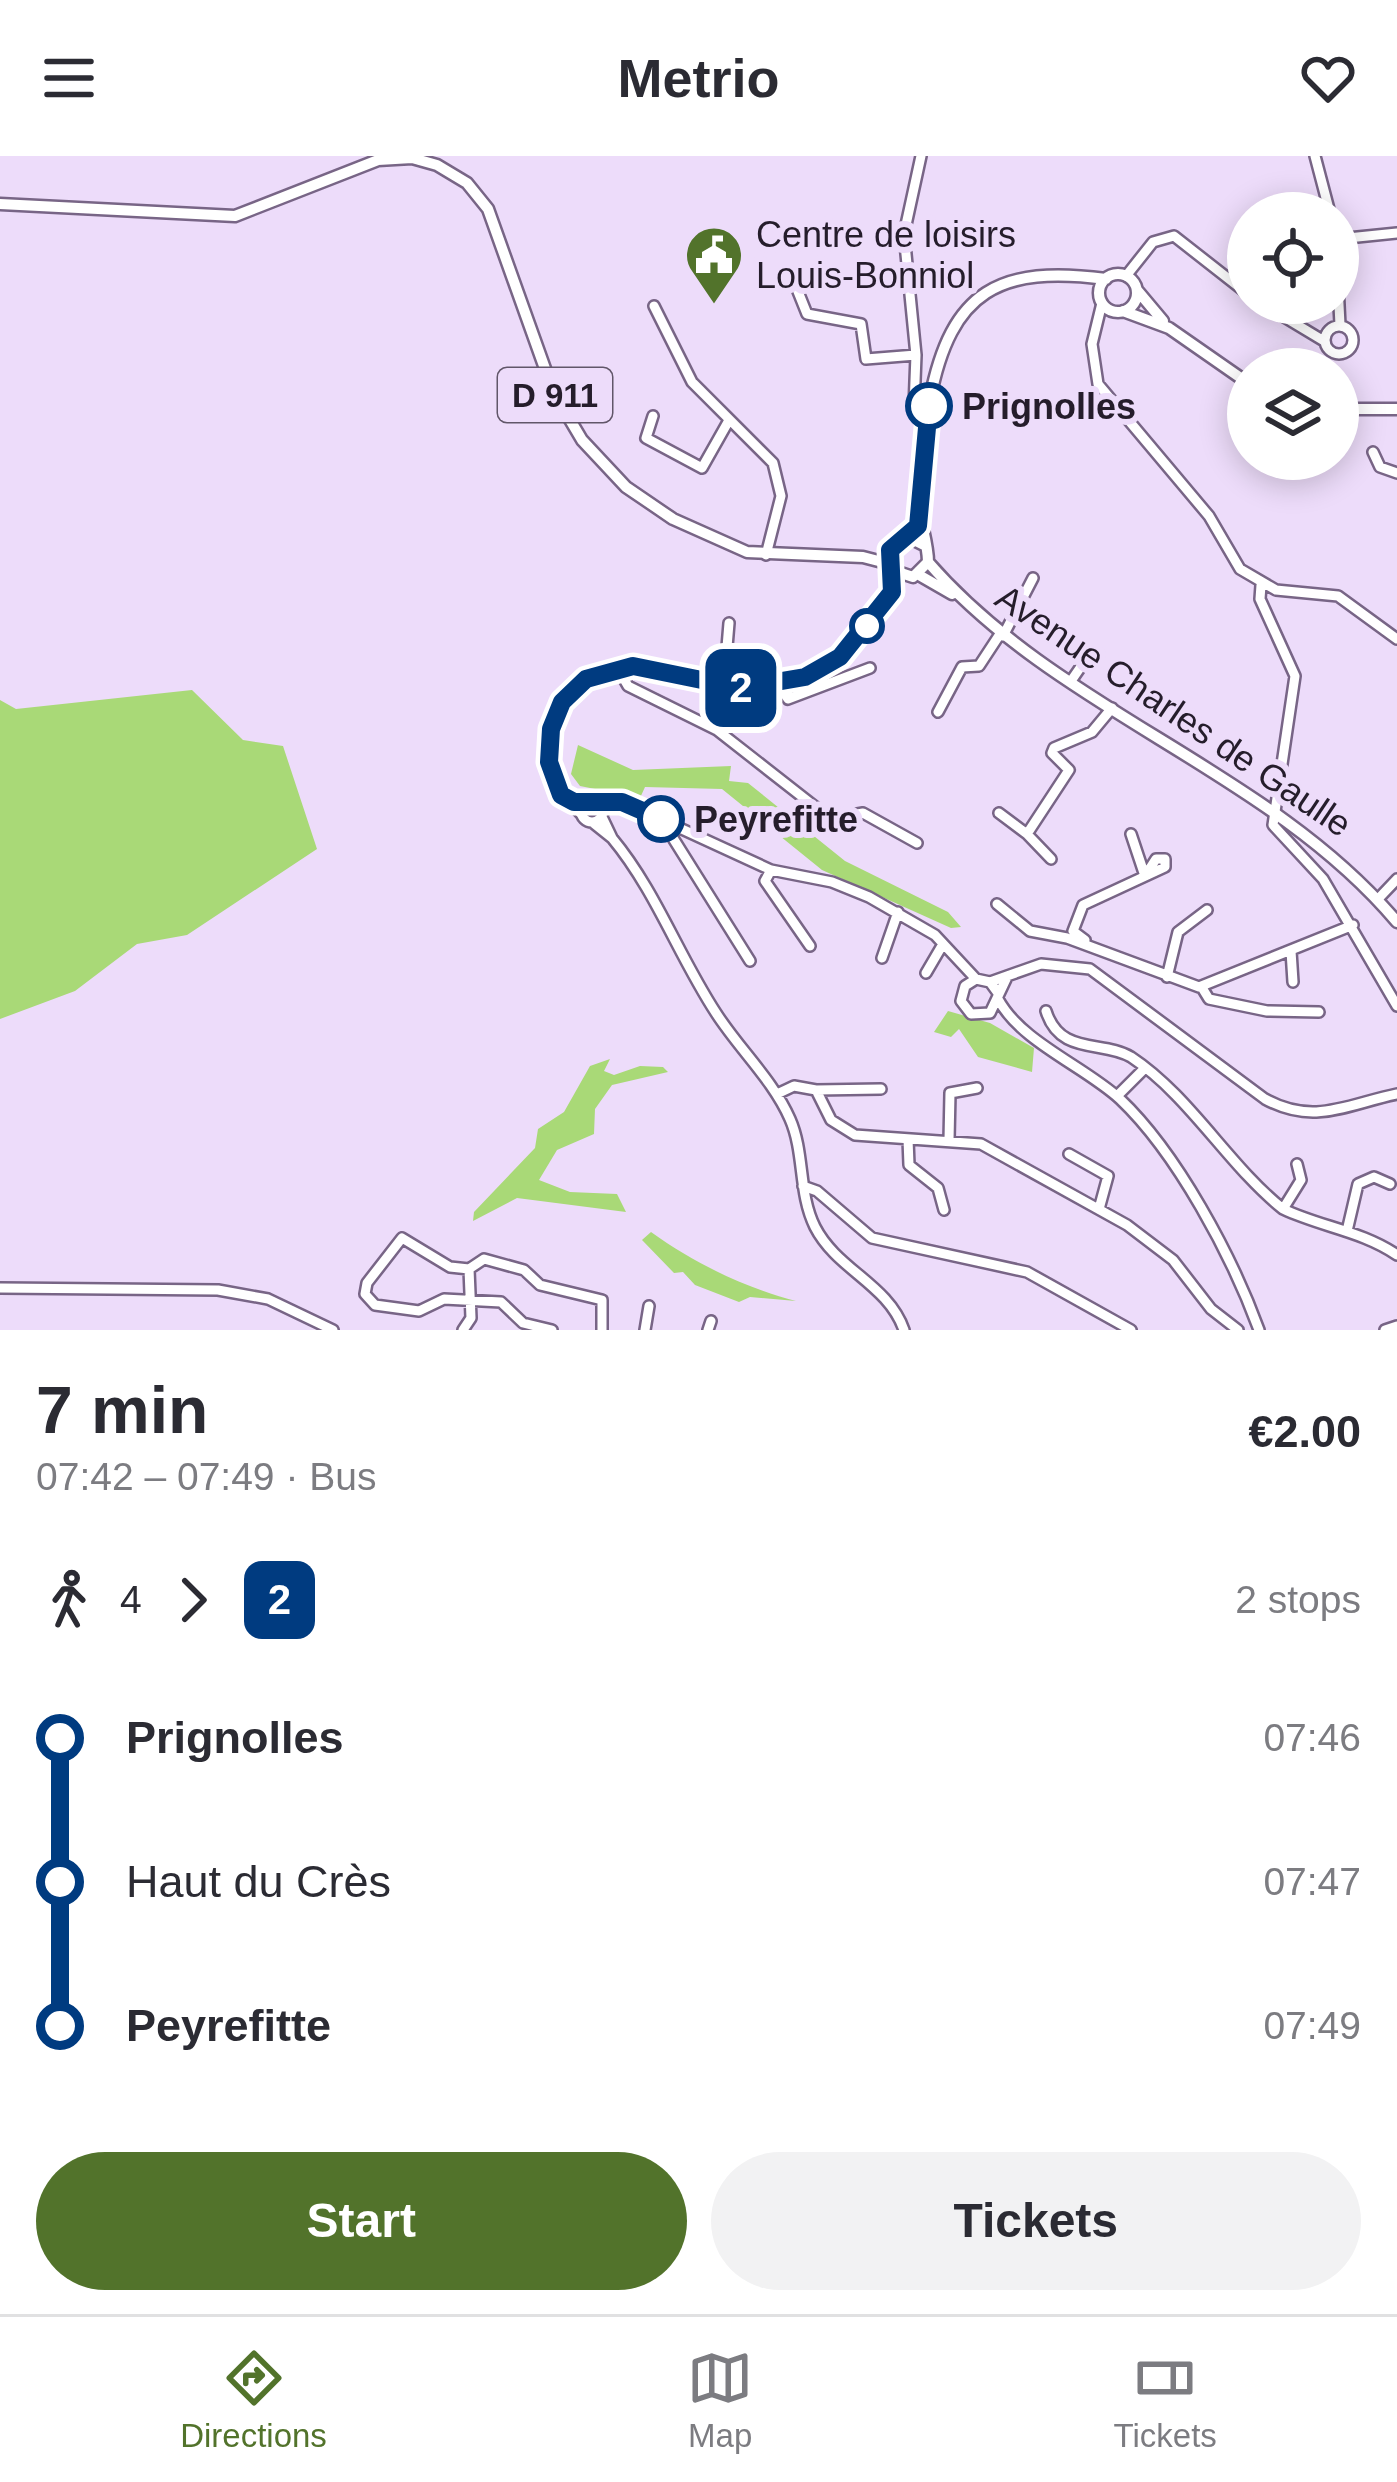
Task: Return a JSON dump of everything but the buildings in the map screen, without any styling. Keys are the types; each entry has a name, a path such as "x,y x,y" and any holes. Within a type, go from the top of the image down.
{"main road":[{"name":"D 911","path":"0,203 235,216 378,160 412,158 447,169 475,190 494,220 545,373 571,425 626,487 694,530 730,545 766,553 892,562"},
{"path":"1065,274 1089,284 1109,306 1169,328 1227,368"},
{"path":"964,602 928,562 919,511 925,424 940,349 974,301 1017,278 1126,276 1169,328"},
{"path":"1106,279 1109,306"},
{"path":"1109,306 1135,302 1137,290"},
{"path":"1359,409 1397,409"},
{"path":"919,511 910,538 892,562 964,602"},
{"path":"910,538 924,544"},
{"path":"914,576 928,562"},
{"name":"Avenue Charles de Gaulle","path":"964,602 1002,635 1331,852 1397,922"}],"street":[{"path":"921,156 904,234 916,355 914,407 925,424"},
{"path":"1315,156 1324,192"},
{"path":"1359,237 1397,233"},
{"path":"1126,276 1153,242 1174,236 1227,278"},
{"path":"797,289 802,315 861,324 866,359 916,355"},
{"path":"654,306 692,382 773,463 780,476 781,496 766,553"},
{"path":"1109,306 1091,344 1098,383 1209,516 1240,569 1261,586 1327,592 1397,639"},
{"path":"1296,324 1337,354 1350,349 1353,336 1340,326 1330,328 1324,341"},
{"path":"653,416 646,437 701,468 728,422"},
{"path":"1373,452 1380,467 1397,473"},
{"path":"892,562 892,592 876,614 840,657 805,677 781,686 719,687 650,668 617,667 586,679 555,716 549,762 561,795 581,814 614,802 771,870 849,887 898,912 944,944 976,979 990,982 1058,964 1101,974 1284,1108 1325,1114 1397,1094"},
{"path":"876,614 914,576"},
{"path":"938,712 962,668 979,666 1002,635 1033,578"},
{"path":"1261,586 1260,599 1295,676 1273,824 1323,879 1397,1006"},
{"path":"729,622 726,659 781,686 788,699 802,698 870,668"},
{"path":"1071,681 1091,652"},
{"path":"617,667 628,686 717,730 823,813 840,817 863,813 917,843"},
{"path":"1027,834 1069,770 1052,753 1054,748 1092,733 1112,708"},
{"path":"561,795 596,811 647,885 714,1010 777,1094 796,1135 803,1186 825,1244 890,1302 904,1330"},
{"path":"999,813 1051,859"},
{"path":"661,819 665,834 750,961"},
{"path":"1106,951 1073,931 1079,910 1145,876 1131,834"},
{"path":"771,870 765,881 810,946"},
{"path":"1378,899 1397,879"},
{"path":"997,904 1030,931 1106,951 1202,986 1353,925"},
{"path":"1168,977 1178,932 1207,910"},
{"path":"882,958 898,912"},
{"path":"926,973 944,944"},
{"path":"1291,951 1293,982"},
{"path":"960,966 965,986"},
{"path":"990,1013 1007,977"},
{"path":"976,979 965,986 961,996 966,1011 1006,1016 1117,1096 1167,1155 1238,1282 1259,1330"},
{"path":"990,982 1006,1016"},
{"path":"1202,986 1209,998 1268,1011 1318,1012"},
{"path":"1046,1012 1050,1023 1077,1044 1121,1053 1144,1069 1283,1209 1397,1255"},
{"path":"1117,1096 1144,1069"},
{"path":"777,1094 794,1086 881,1089"},
{"path":"949,1140 950,1093 977,1088"},
{"path":"816,1090 842,1129 855,1135 981,1144 1099,1209 1173,1260 1211,1309 1238,1330"},
{"path":"908,1138 908,1165 938,1188 944,1210"},
{"path":"1069,1154 1108,1176 1099,1209"},
{"path":"1283,1209 1301,1180 1297,1164"},
{"path":"1347,1231 1358,1184 1374,1177 1390,1184"},
{"path":"803,1186 817,1191 872,1238 1041,1277 1131,1330"},
{"path":"552,1330 523,1323 508,1304 444,1299 419,1311 375,1305 365,1294 367,1283 402,1238 450,1267 469,1269 484,1259 524,1270 540,1286 602,1300 602,1330"},
{"path":"463,1330 476,1330 469,1269"},
{"path":"0,1288 218,1290 268,1299 333,1330"},
{"path":"645,1330 649,1306"},
{"path":"463,1330 471,1318"},
{"path":"1385,1330 1397,1326"}],"green space":[{"path":"192,690 243,740 283,746 317,849 187,935 137,944 75,991 0,1019 0,700 16,709"},
{"path":"578,745 633,770 731,766 729,781 748,783 845,861 948,912 961,927 951,928 822,870 722,789 645,787 640,798 580,786 571,774"},
{"path":"948,1011 990,1023 1034,1048 1032,1072 978,1057 959,1029 951,1037 934,1032"},
{"path":"610,1059 604,1071 614,1075 640,1066 663,1067 668,1072 612,1085 595,1109 594,1134 557,1150 539,1180 570,1192 617,1194 626,1212 517,1198 473,1221 474,1212 535,1148 538,1129 564,1112 590,1066"},
{"path":"651,1232 720,1273 796,1301 750,1297 739,1302 695,1285 683,1272 674,1273 642,1240"}],"bus line":[{"name":"2","path":"661,819 622,802 574,802 561,795 552,776 549,744 562,702 586,679 617,667 650,668 719,687 759,688 778,678 805,677 840,657 892,592 895,571 890,550 898,541 910,538 918,526 918,481 929,406"}],"place":[{"name":"Centre de loisirs Louis-Bonniol","path":"714,306"},
{"name":"Prignolles","path":"929,406"},
{"name":"Peyrefitte","path":"661,819"}]}
